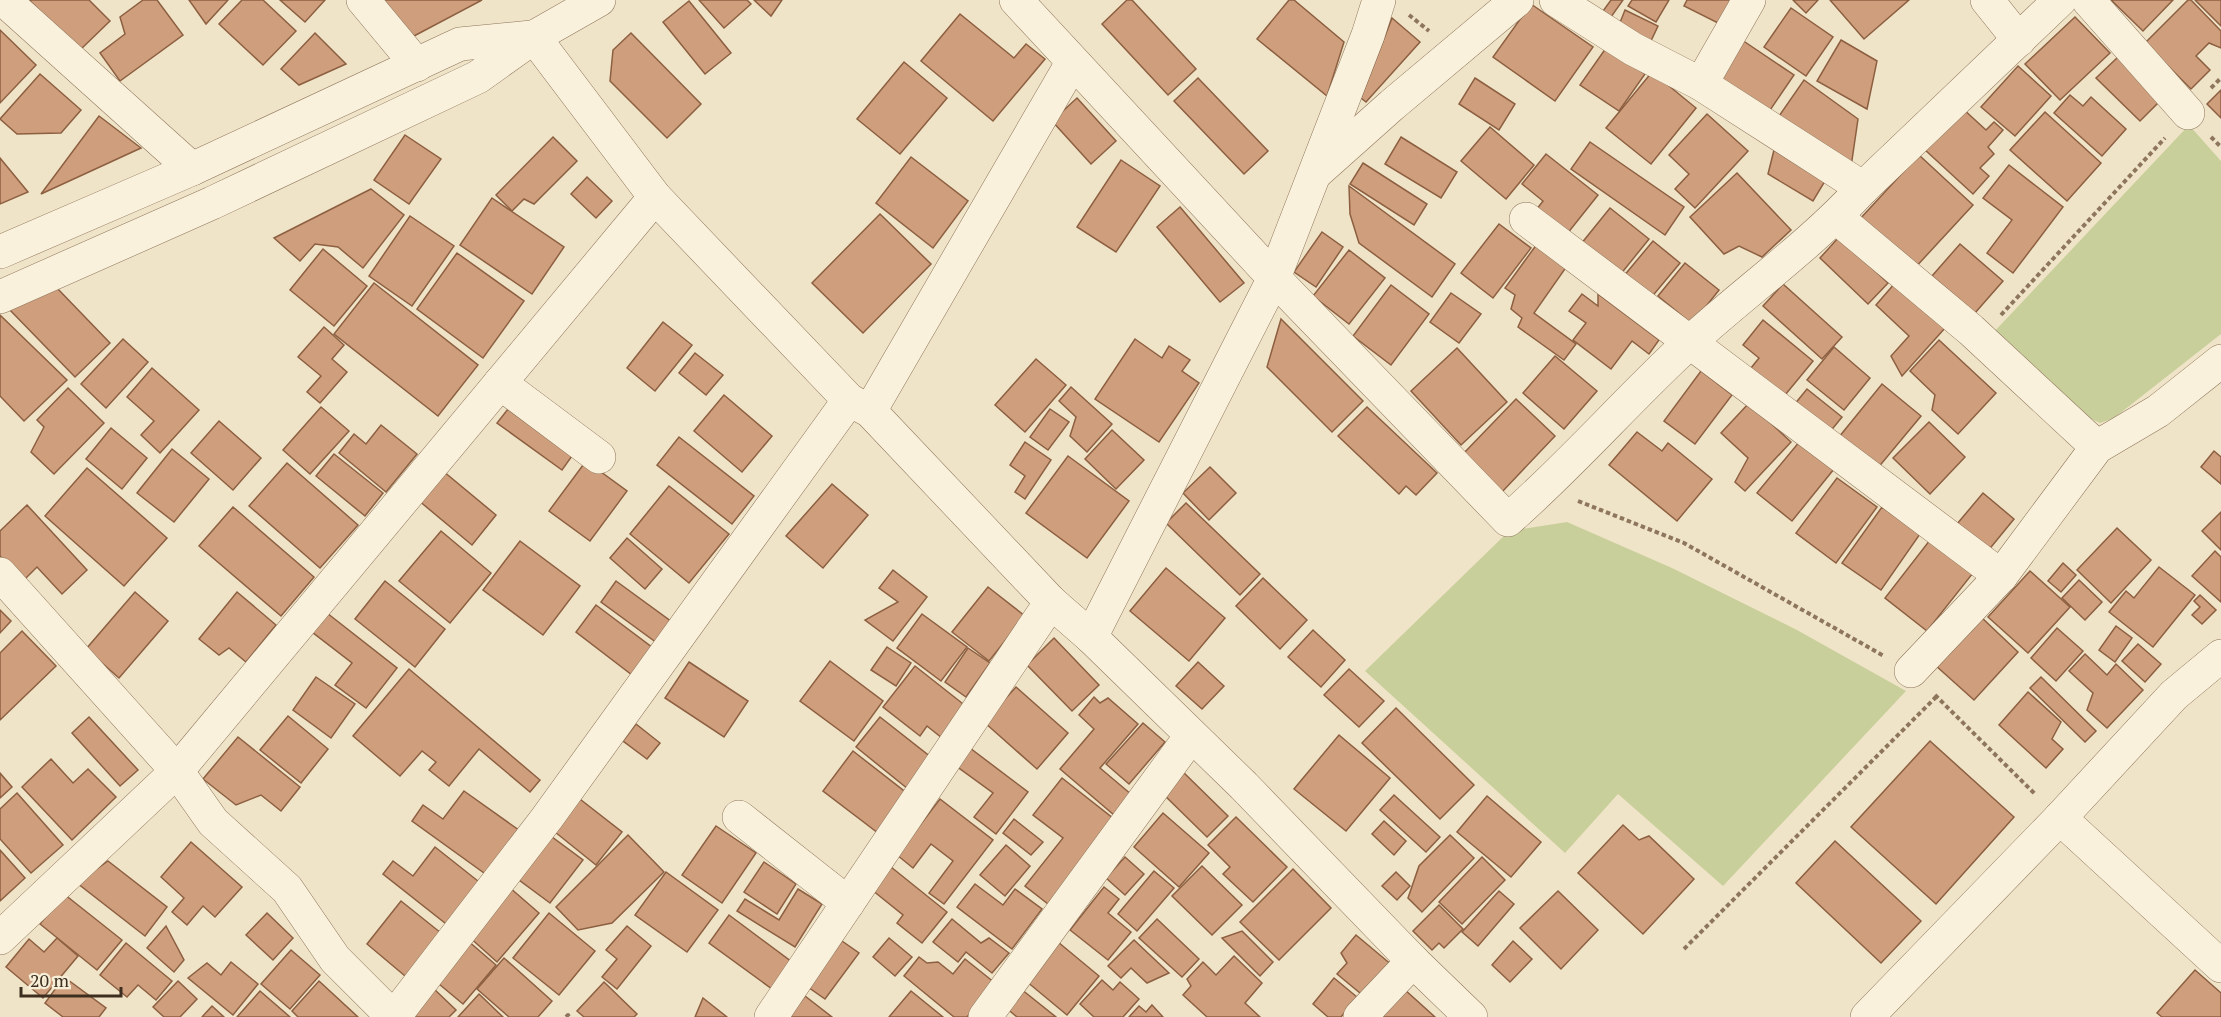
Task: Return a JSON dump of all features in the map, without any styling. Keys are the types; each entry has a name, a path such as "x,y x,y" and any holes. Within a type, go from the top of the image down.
{"street":[{"path":"4,0 192,170"},
{"path":"363,0 417,65"},
{"path":"0,297 212,202 478,77 534,37 599,0"},
{"path":"1016,0 1072,63 1274,278 1508,520 1545,488 1690,342 1836,217 1863,188 2060,0"},
{"path":"1314,175 1392,105 1517,0"},
{"path":"1556,0 1633,49 1701,84 1863,188"},
{"path":"1701,84 1749,0"},
{"path":"1988,0 2019,40"},
{"path":"2088,0 2188,113"},
{"path":"1091,637 1274,278 1314,175 1392,6"},
{"path":"0,252 192,170 460,44 534,37"},
{"path":"534,37 656,197 1051,602 1091,637 1244,786 1413,961 1472,1017"},
{"path":"0,574 177,771 213,822 287,889 334,959 393,1017 860,405 1072,63"},
{"path":"0,936 177,771 656,197"},
{"path":"1836,217 1980,339 2097,447"},
{"path":"1526,219 2001,576"},
{"path":"1911,671 2001,576 2097,447 2158,411 2221,361"},
{"path":"500,383 599,457"},
{"path":"771,1017 1051,602"},
{"path":"1867,1017 2060,818 2174,695 2221,656"},
{"path":"985,1017 1191,736"},
{"path":"739,817 848,903"},
{"path":"2060,818 2221,966"},
{"path":"1360,1017 1413,961"}],"path":[{"path":"1392,6 1456,51"},
{"path":"1980,339 2221,78"},
{"path":"1545,488 1684,543 1911,671 2060,818"},
{"path":"1684,949 1936,696"}],"green space":[{"path":"2189,125 2221,161 2221,334 2114,418 2100,423 2085,416 1992,334"},
{"path":"1567,522 1672,568 1797,630 1906,691 1723,886 1618,794 1565,853 1365,671 1509,531"}],"building":[{"path":"29,0 89,0 110,21 79,51"},
{"path":"143,0 157,0 183,35 120,81 100,53 125,34 120,17"},
{"path":"189,0 228,0 206,24"},
{"path":"242,0 263,0 296,31 263,65 219,24"},
{"path":"280,0 325,0 305,22"},
{"path":"379,0 482,0 414,36"},
{"path":"699,0 747,0 751,4 724,28"},
{"path":"754,0 782,0 771,16"},
{"path":"1127,0 1132,0 1196,69 1168,95 1102,24"},
{"path":"1289,0 1294,0 1344,42 1327,96 1257,39"},
{"path":"1611,0 1623,0 1611,17 1603,11"},
{"path":"1632,0 1669,0 1656,22 1628,6"},
{"path":"1687,0 1737,0 1724,26 1684,6"},
{"path":"1793,0 1818,0 1806,13"},
{"path":"1830,0 1909,0 1864,39"},
{"path":"2111,0 2173,0 2143,31"},
{"path":"2188,0 2191,0 2221,31 2221,48 2209,43 2196,56 2210,70 2191,89 2145,43"},
{"path":"2195,0 2221,0 2221,26"},
{"path":"689,1 731,53 705,74 663,22"},
{"path":"1531,4 1593,47 1555,101 1493,57"},
{"path":"1791,8 1833,37 1806,76 1764,47"},
{"path":"1625,10 1658,26 1649,45 1617,30"},
{"path":"960,14 1014,58 1026,44 1045,59 993,121 921,61"},
{"path":"2075,17 2110,53 2060,100 2025,64"},
{"path":"1392,18 1420,42 1366,102 1361,98"},
{"path":"0,30 36,65 0,103"},
{"path":"315,33 346,64 299,85 281,69"},
{"path":"631,33 701,104 667,138 610,81 613,50"},
{"path":"1742,40 1794,75 1766,116 1714,81"},
{"path":"1841,40 1877,61 1867,109 1817,81"},
{"path":"1606,48 1645,74 1619,111 1580,85"},
{"path":"2118,57 2162,99 2140,121 2096,78"},
{"path":"904,62 947,98 900,154 857,119"},
{"path":"2018,66 2051,96 2015,136 1981,107"},
{"path":"1652,72 1696,108 1651,164 1606,128"},
{"path":"40,74 81,110 61,133 17,134 0,119"},
{"path":"1198,78 1268,151 1244,174 1174,101"},
{"path":"1475,78 1515,104 1499,130 1459,104"},
{"path":"1804,80 1858,119 1851,167 1779,116"},
{"path":"2221,90 2221,118 2207,104"},
{"path":"2070,95 2083,106 2091,97 2126,129 2102,156 2054,113"},
{"path":"1077,98 1116,141 1091,164 1052,121"},
{"path":"1962,108 1986,130 1994,122 2003,130 1988,147 1994,154 1980,168 1989,176 1973,194 1924,149"},
{"path":"2045,112 2101,163 2067,201 2010,150"},
{"path":"1707,114 1748,151 1695,208 1675,189 1689,174 1669,155"},
{"path":"99,116 141,148 41,194"},
{"path":"1490,127 1534,165 1506,199 1461,161"},
{"path":"405,135 441,159 409,204 374,180"},
{"path":"553,137 577,161 534,204 524,199 512,211 496,195"},
{"path":"1401,137 1457,172 1441,198 1385,164"},
{"path":"1590,142 1684,207 1665,235 1571,169"},
{"path":"1774,150 1825,181 1813,201 1768,174"},
{"path":"1546,154 1598,195 1567,234 1536,210 1543,201 1522,184"},
{"path":"1919,155 1973,205 1913,270 1859,220"},
{"path":"911,157 968,201 933,248 876,203"},
{"path":"0,158 28,192 0,204"},
{"path":"1121,160 1160,186 1116,252 1077,227"},
{"path":"1363,163 1427,204 1414,225 1350,184"},
{"path":"2009,165 2063,207 2013,273 1987,253 2012,220 1983,198"},
{"path":"1737,173 1791,230 1762,257 1739,246 1724,254 1690,217"},
{"path":"587,177 612,201 596,218 571,194"},
{"path":"1349,186 1455,264 1432,297 1359,243 1350,214"},
{"path":"371,189 404,215 363,268 338,247 315,244 300,261 274,238"},
{"path":"492,198 564,247 532,294 460,245"},
{"path":"1180,207 1244,283 1220,302 1157,227"},
{"path":"1610,208 1649,239 1620,275 1581,244"},
{"path":"880,214 931,264 863,333 812,283"},
{"path":"410,216 454,246 412,306 369,276"},
{"path":"1499,224 1531,248 1493,298 1461,273"},
{"path":"1322,232 1343,247 1316,287 1294,272"},
{"path":"1839,237 1888,283 1868,304 1820,258"},
{"path":"1653,241 1680,263 1650,299 1623,277"},
{"path":"1537,244 1567,266 1534,313 1576,344 1564,360 1518,327 1522,318 1511,309 1515,295 1505,288"},
{"path":"1960,244 2003,281 1975,313 1932,276"},
{"path":"323,249 367,286 334,326 290,290"},
{"path":"1349,250 1385,278 1349,324 1313,296"},
{"path":"457,253 524,301 483,358 417,309"},
{"path":"1685,263 1719,290 1692,324 1658,296"},
{"path":"374,283 478,365 438,416 334,334"},
{"path":"1895,283 1945,328 1902,376 1891,356 1909,336 1876,305"},
{"path":"1783,284 1842,337 1822,359 1763,306"},
{"path":"1391,285 1429,314 1391,365 1353,336"},
{"path":"56,287 110,343 75,377 8,308"},
{"path":"1451,293 1481,314 1459,343 1430,322"},
{"path":"1582,294 1598,306 1598,294 1659,340 1649,354 1632,341 1611,369 1573,340 1586,323 1569,311"},
{"path":"0,315 67,380 24,421 0,396"},
{"path":"1281,319 1363,401 1332,432 1267,367"},
{"path":"1763,320 1813,361 1781,400 1747,373 1759,358 1743,345"},
{"path":"663,322 692,345 655,391 627,368"},
{"path":"324,327 344,345 332,359 347,372 320,403 307,392 321,376 298,357"},
{"path":"123,339 148,362 106,408 81,384"},
{"path":"1135,339 1162,358 1169,346 1190,360 1182,371 1199,383 1159,442 1095,399"},
{"path":"1939,340 1996,393 1958,434 1932,410 1935,395 1910,371"},
{"path":"1834,347 1870,378 1844,410 1807,380"},
{"path":"1457,348 1507,402 1461,445 1411,391"},
{"path":"695,353 723,375 706,395 679,373"},
{"path":"1555,356 1597,391 1564,429 1523,393"},
{"path":"1036,359 1066,385 1025,432 995,405"},
{"path":"152,368 199,410 160,453 141,435 154,421 127,397"},
{"path":"1701,371 1732,395 1695,444 1664,421"},
{"path":"1882,384 1921,416 1877,469 1839,437"},
{"path":"1071,387 1112,424 1087,452 1070,436 1076,417 1059,401"},
{"path":"68,388 104,423 54,474 31,452 44,427 37,420"},
{"path":"1807,389 1842,417 1829,433 1794,405"},
{"path":"724,395 772,436 742,472 694,431"},
{"path":"1516,399 1555,436 1502,492 1463,454"},
{"path":"1749,403 1791,442 1745,491 1735,482 1748,458 1721,433"},
{"path":"321,407 349,431 310,474 283,450"},
{"path":"1367,407 1437,473 1416,495 1406,486 1399,494 1338,436"},
{"path":"508,409 572,456 562,470 497,423"},
{"path":"1050,409 1069,422 1048,450 1030,437"},
{"path":"219,421 261,458 233,490 191,453"},
{"path":"1929,422 1965,457 1930,494 1893,458"},
{"path":"381,425 417,454 386,492 339,453 354,434 366,444"},
{"path":"111,428 147,458 122,489 86,459"},
{"path":"1112,430 1144,460 1116,489 1085,459"},
{"path":"1637,432 1662,451 1668,443 1712,479 1677,521 1609,465"},
{"path":"679,437 754,496 732,524 657,465"},
{"path":"1800,441 1834,469 1792,521 1757,493"},
{"path":"1025,442 1051,460 1025,499 1015,492 1025,476 1010,465"},
{"path":"172,449 209,479 174,522 137,493"},
{"path":"2214,451 2221,457 2221,484 2201,467"},
{"path":"334,454 383,493 365,516 316,476"},
{"path":"1068,456 1129,501 1087,558 1026,513"},
{"path":"586,461 627,491 590,541 549,511"},
{"path":"287,463 358,525 320,568 249,506"},
{"path":"1210,467 1236,493 1209,520 1183,493"},
{"path":"87,468 167,538 124,586 45,516"},
{"path":"443,471 496,515 472,545 418,500"},
{"path":"1837,478 1877,507 1836,563 1796,533"},
{"path":"832,484 868,515 823,568 786,536"},
{"path":"669,486 729,534 689,583 630,534"},
{"path":"1983,493 2014,519 1983,557 1952,530"},
{"path":"1186,503 1260,574 1240,595 1166,523"},
{"path":"27,505 87,570 62,594 37,567 23,581 0,556 0,531"},
{"path":"233,507 314,577 281,616 199,546"},
{"path":"1882,507 1920,534 1881,590 1842,563"},
{"path":"2221,512 2221,550 2202,531"},
{"path":"2117,528 2151,560 2111,603 2077,570"},
{"path":"441,531 491,573 450,623 399,581"},
{"path":"627,538 662,569 645,589 610,558"},
{"path":"1930,540 1973,573 1927,631 1885,598"},
{"path":"520,541 580,586 543,635 483,590"},
{"path":"2215,551 2221,557 2221,602 2192,576"},
{"path":"2063,563 2076,575 2061,592 2048,581"},
{"path":"2159,567 2195,595 2153,647 2109,612 2126,591 2134,598"},
{"path":"1166,568 1225,618 1189,661 1130,611"},
{"path":"893,570 927,597 893,641 865,620 898,602 879,588"},
{"path":"2030,571 2070,607 2028,653 1988,617"},
{"path":"1263,578 1307,620 1280,649 1236,606"},
{"path":"2079,580 2102,602 2085,620 2062,598"},
{"path":"385,581 445,629 415,667 355,619"},
{"path":"616,581 672,622 657,643 601,602"},
{"path":"988,587 1025,616 989,661 952,632"},
{"path":"135,592 168,621 119,678 86,649"},
{"path":"237,592 276,625 246,662 229,648 219,655 199,639"},
{"path":"2200,595 2216,610 2202,624 2192,615 2200,607 2194,601"},
{"path":"596,605 653,648 632,675 576,632"},
{"path":"0,610 11,621 0,633"},
{"path":"327,613 397,668 366,708 335,685 352,663 312,632"},
{"path":"922,614 967,647 941,681 897,648"},
{"path":"1980,616 2018,652 1974,700 1935,665"},
{"path":"2116,626 2132,638 2115,662 2099,650"},
{"path":"2057,628 2083,651 2056,681 2031,658"},
{"path":"1313,630 1345,660 1321,687 1288,657"},
{"path":"22,631 56,666 0,720 0,653"},
{"path":"1054,638 1099,685 1072,711 1027,665"},
{"path":"2138,644 2161,664 2145,682 2122,661"},
{"path":"887,647 911,663 896,686 871,670"},
{"path":"968,648 990,663 966,697 945,682"},
{"path":"2085,654 2107,675 2116,664 2143,690 2107,728 2087,710 2093,693 2069,671"},
{"path":"830,661 883,701 854,741 800,701"},
{"path":"689,662 748,701 724,737 665,698"},
{"path":"1198,662 1224,686 1202,709 1176,686"},
{"path":"915,666 967,707 942,738 927,726 920,736 883,707"},
{"path":"409,669 540,780 530,792 479,749 449,786 429,770 436,762 422,751 400,776 353,736"},
{"path":"1349,669 1384,701 1359,727 1324,695"},
{"path":"316,677 355,704 331,738 293,710"},
{"path":"2041,677 2096,731 2085,742 2030,688"},
{"path":"1016,687 1068,733 1037,769 984,722"},
{"path":"2028,692 2061,722 2052,739 2063,749 2046,768 1999,725"},
{"path":"1094,697 1100,703 1108,698 1138,724 1100,768 1132,795 1114,815 1060,769 1094,729 1079,715"},
{"path":"1396,708 1474,785 1440,819 1362,743"},
{"path":"288,716 328,749 301,783 260,750"},
{"path":"89,717 138,770 120,786 72,733"},
{"path":"880,717 932,758 908,789 856,747"},
{"path":"1143,723 1165,742 1129,784 1106,764"},
{"path":"636,724 660,743 647,759 623,741"},
{"path":"1339,735 1390,778 1346,831 1294,789"},
{"path":"238,737 300,787 281,811 261,795 236,805 203,779"},
{"path":"1930,741 2014,817 1936,904 1851,827"},
{"path":"966,745 1028,792 996,834 974,817 993,793 952,763"},
{"path":"853,751 908,794 878,833 823,791"},
{"path":"51,759 73,783 88,769 116,797 72,840 22,787"},
{"path":"1181,770 1228,816 1207,837 1160,791"},
{"path":"0,773 12,787 0,798"},
{"path":"1062,778 1114,819 1048,904 1025,886 1063,838 1033,815"},
{"path":"464,791 523,833 491,878 412,821 423,805 443,819"},
{"path":"17,793 63,845 31,873 0,839 0,809"},
{"path":"1394,795 1440,837 1426,852 1380,810"},
{"path":"576,796 622,832 596,865 550,828"},
{"path":"1487,796 1541,842 1511,877 1457,832"},
{"path":"940,799 993,840 944,904 929,893 953,861 931,844 913,868 897,855"},
{"path":"1163,813 1209,853 1179,887 1134,847"},
{"path":"1236,817 1287,867 1253,902 1223,874 1230,867 1208,845"},
{"path":"1014,819 1043,842 1031,855 1003,833"},
{"path":"1384,821 1406,841 1394,855 1372,834"},
{"path":"1623,825 1639,840 1649,836 1694,879 1643,934 1578,873"},
{"path":"716,826 756,853 722,903 682,875"},
{"path":"544,831 583,860 550,903 511,874"},
{"path":"628,835 664,872 612,923 578,930 556,907"},
{"path":"1450,835 1474,858 1422,912 1408,898 1419,866"},
{"path":"1835,841 1921,921 1881,963 1796,883"},
{"path":"191,842 242,887 215,917 203,906 187,925 172,912 184,898 161,877"},
{"path":"1006,845 1030,866 1005,896 980,875"},
{"path":"435,847 483,885 450,927 383,874 393,861 413,876"},
{"path":"0,850 25,878 0,901"},
{"path":"1125,857 1144,874 1125,895 1106,878"},
{"path":"1482,857 1505,880 1462,924 1439,902"},
{"path":"108,861 167,907 145,936 77,883"},
{"path":"764,862 796,884 777,914 744,892"},
{"path":"1202,866 1242,905 1212,935 1172,896"},
{"path":"891,867 947,912 922,943 897,923 903,915 872,890"},
{"path":"1293,869 1331,908 1279,960 1240,922"},
{"path":"1154,871 1174,888 1137,931 1118,914"},
{"path":"666,872 718,910 687,952 635,915"},
{"path":"1396,872 1410,886 1397,900 1382,886"},
{"path":"975,884 1003,905 1015,889 1042,909 1012,949 957,907"},
{"path":"509,887 539,913 497,962 467,935"},
{"path":"1104,887 1119,899 1108,913 1131,932 1108,960 1070,930"},
{"path":"798,889 822,904 795,947 737,911 745,899 779,920"},
{"path":"1499,891 1514,904 1478,946 1462,932"},
{"path":"1558,891 1598,930 1561,969 1520,928"},
{"path":"64,894 122,940 97,970 40,924"},
{"path":"401,901 446,937 411,981 367,944"},
{"path":"1439,905 1463,929 1444,948 1439,943 1432,950 1413,931"},
{"path":"267,913 293,938 273,960 246,935"},
{"path":"549,913 595,951 559,995 513,958"},
{"path":"729,915 792,962 772,989 709,943"},
{"path":"952,919 981,943 989,938 1009,953 992,973 966,952 958,962 933,942"},
{"path":"1157,919 1199,959 1182,977 1139,938"},
{"path":"166,926 184,960 174,972 147,948"},
{"path":"627,926 651,946 617,989 602,977 617,959 606,950"},
{"path":"1242,931 1273,962 1260,976 1222,938"},
{"path":"1356,935 1393,966 1366,998 1337,974 1347,963 1341,953"},
{"path":"57,938 78,956 43,998 6,967 29,939 44,952"},
{"path":"889,938 912,957 895,976 873,957"},
{"path":"467,940 496,965 463,1004 433,979"},
{"path":"1134,940 1169,973 1147,983 1131,968 1121,978 1108,966"},
{"path":"842,941 859,953 825,999 808,987"},
{"path":"1513,941 1532,959 1510,982 1492,965"},
{"path":"1058,942 1099,976 1067,1015 1026,981"},
{"path":"126,943 172,981 156,1000 138,985 127,997 100,975"},
{"path":"291,950 320,975 290,1009 261,984"},
{"path":"1234,956 1262,983 1245,1003 1260,1017 1207,1017 1183,995 1191,986 1187,979 1203,962 1216,975"},
{"path":"919,957 927,963 938,962 953,974 965,959 995,983 967,1017 954,1017 904,976"},
{"path":"504,958 552,1001 538,1017 509,1017 477,989"},
{"path":"231,962 258,984 233,1015 188,978 207,963 221,975"},
{"path":"2195,970 2221,993 2221,1017 2162,1017 2157,1013"},
{"path":"64,977 106,1008 99,1017 63,1017 45,1003"},
{"path":"1334,978 1357,997 1341,1017 1328,1017 1313,1004"},
{"path":"1102,980 1113,990 1120,982 1139,999 1123,1017 1094,1017 1080,1004"},
{"path":"178,981 197,999 180,1017 164,1017 153,1007"},
{"path":"319,981 358,1017 298,1017 292,1011"},
{"path":"604,982 637,1014 634,1017 584,1017 577,1011"},
{"path":"433,988 456,1010 449,1017 414,1017"},
{"path":"1021,989 1056,1017 1017,1017 1005,1007"},
{"path":"1404,989 1435,1017 1381,1017"},
{"path":"260,991 290,1017 237,1017"},
{"path":"911,991 943,1017 889,1017"},
{"path":"479,994 503,1017 458,1017"},
{"path":"805,996 832,1017 789,1017"},
{"path":"703,998 727,1017 695,1017"},
{"path":"1152,1005 1163,1017 1129,1017 1139,1006 1146,1012"},
{"path":"212,1006 224,1017 202,1017"}]}
